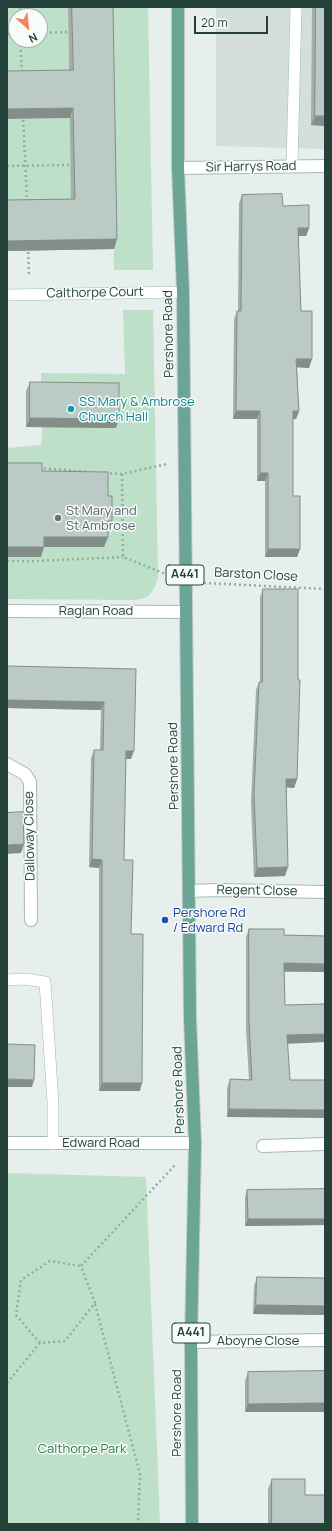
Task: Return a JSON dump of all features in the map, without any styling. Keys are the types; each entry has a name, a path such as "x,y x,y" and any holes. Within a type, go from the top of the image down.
{"main road":[{"name":"Pershore Road","path":"178,7 178,168 183,292 185,612 190,891 190,1018 195,1143 191,1342 192,1524"}],"street":[{"name":"Sir Harrys Road","path":"178,168 325,166"},
{"name":"Raglan Road","path":"7,611 185,612"},
{"name":"Dalloway Close","path":"7,764 25,774 30,782 31,920"},
{"name":"Regent Close","path":"190,891 325,892"},
{"name":"Edward Road","path":"7,1143 195,1143"},
{"path":"263,1146 325,1144"},
{"name":"Aboyne Close","path":"191,1342 325,1340"}],"lane":[{"path":"292,166 296,7"},
{"name":"Calthorpe Court","path":"7,295 183,292"},
{"path":"7,980 25,979 45,982 53,1103 53,1144"}],"path":[{"path":"48,33 68,32"},
{"path":"20,48 22,79"},
{"path":"23,111 27,204"},
{"path":"7,166 71,165"},
{"path":"28,242 30,295"},
{"path":"100,473 122,474 158,465 184,461"},
{"path":"38,468 92,472"},
{"path":"7,561 123,557 122,474"},
{"name":"Barston Close","path":"123,557 185,582 325,589"},
{"path":"81,1266 195,1143"},
{"path":"40,1343 16,1315 21,1280 50,1261 81,1266"},
{"path":"81,1266 95,1303 140,1474 138,1524"},
{"path":"7,1383 40,1343 65,1341 95,1303"}],"shaded area":[{"path":"216,7 325,7 325,149 216,146"}],"green space":[{"path":"7,7 68,7 69,80 7,81"},
{"path":"109,7 148,7 153,270 114,270"},
{"path":"70,118 72,209 7,210 7,119"},
{"path":"123,310 153,310 158,579 154,589 143,599 132,600 7,599 7,448 41,445 41,373 125,374"},
{"name":"Calthorpe Park","path":"7,1173 146,1177 160,1524 7,1524"}],"building":[{"path":"72,7 113,7 117,239 7,241 7,200 75,199 73,108 7,109 7,71 73,70"},
{"path":"316,7 325,7 325,116 315,116"},
{"path":"282,194 283,206 309,205 309,228 298,228 301,311 312,311 312,359 296,359 299,411 293,411 293,496 300,496 300,549 268,549 268,473 260,473 260,411 236,411 237,311 241,311 242,195"},
{"name":"SS Mary & Ambrose Church Hall","path":"30,382 119,383 119,419 30,418"},
{"name":"St Mary and St Ambrose","path":"7,463 42,463 42,471 108,472 108,496 112,496 112,521 108,521 108,537 44,537 44,547 7,547"},
{"path":"263,589 298,589 298,680 300,680 297,779 286,779 288,867 257,868 254,794 259,682 262,682"},
{"path":"7,666 136,669 134,751 126,751 124,860 133,860 131,934 143,934 142,1083 102,1083 102,860 92,859 94,750 103,750 104,702 7,700"},
{"path":"23,812 24,844 7,845 7,813"},
{"path":"249,929 284,929 284,935 325,936 325,964 284,963 285,1005 325,1004 325,1034 287,1035 290,1080 325,1080 325,1110 229,1109 230,1079 252,1080 249,1022"},
{"path":"7,1044 35,1045 34,1080 7,1079"},
{"path":"325,1189 325,1219 248,1219 247,1190"},
{"path":"257,1277 325,1278 325,1306 256,1305"},
{"path":"325,1371 325,1403 248,1404 248,1372"},
{"path":"272,1479 305,1479 305,1495 325,1495 325,1524 272,1524"}],"place":[{"name":"SS Mary & Ambrose Church Hall","path":"71,409"},
{"name":"St Mary and St Ambrose","path":"58,518"},
{"name":"Pershore Rd / Edward Rd","path":"165,920"}]}
